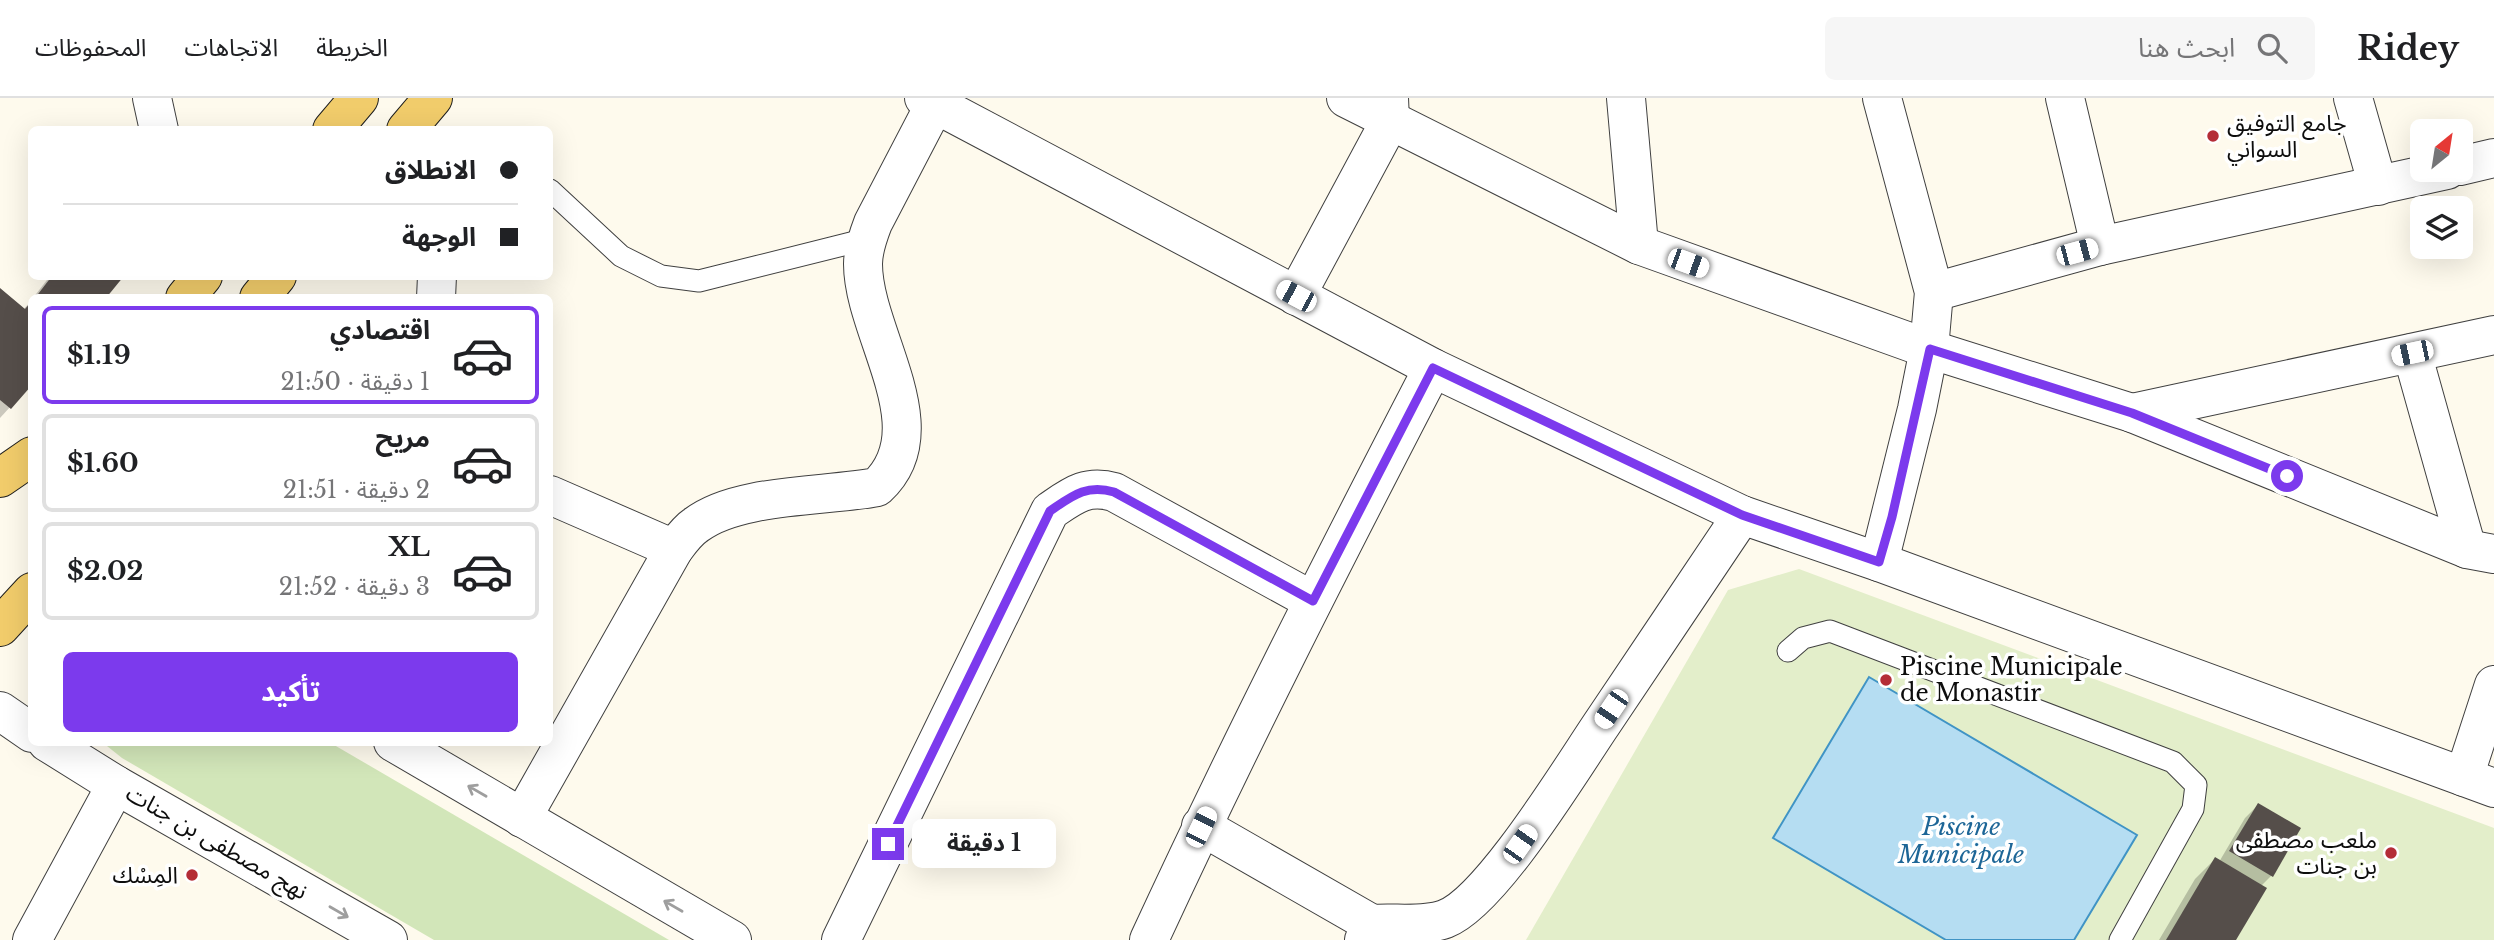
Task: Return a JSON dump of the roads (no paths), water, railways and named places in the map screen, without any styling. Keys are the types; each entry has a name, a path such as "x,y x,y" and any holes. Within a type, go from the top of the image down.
{"main road":[{"path":"335,126 359,98"},
{"path":"409,126 433,98"},
{"path":"188,294 201,280"},
{"path":"262,294 274,280"},
{"path":"0,480 28,459"},
{"path":"0,480 28,492"},
{"path":"0,627 28,596"}],"street":[{"path":"152,98 158,126"},
{"path":"1346,98 1390,110 1639,245 1930,349 2132,413 2481,551"},
{"path":"1626,98 1639,245"},
{"path":"1879,562 1892,517 1930,349 1934,292 1882,98"},
{"path":"2065,98 2100,246"},
{"path":"2354,98 2378,187"},
{"path":"522,818 674,549 695,525 720,511 815,494 855,492 877,487 889,476 899,456 902,427 899,396 875,331 863,278 863,261 867,239 930,101 1433,368 1742,515 1879,562 2479,782 2494,685"},
{"path":"1296,296 1390,110"},
{"path":"2473,163 2494,158"},
{"path":"1934,292 2100,246 2410,179"},
{"path":"2132,413 2494,335"},
{"path":"2412,353 2481,551"},
{"path":"1149,940 1201,827 1313,601 1433,368"},
{"path":"841,940 1050,511 1081,491 1104,489 1114,492 1313,601"},
{"path":"553,496 674,549"},
{"path":"1201,827 1368,932 1444,919 1466,907 1520,844 1742,515"},
{"path":"0,711 28,730"},
{"name":"نهج مصطفى بن جنات","path":"53,746 116,785 388,940"},
{"path":"400,746 732,940"},
{"path":"32,940 116,785"}],"lane":[{"path":"553,193 621,256 661,276 699,281 867,239"},
{"path":"1788,650 1803,638 1830,631 2173,762 2196,785 2193,810 2120,940"}],"water":[{"name":"Piscine Municipale","path":"1869,677 2137,835 2074,940 1946,940 1773,838"}],"place":[{"name":"جامع التوفيق السواني","path":"2213,136"},
{"name":"Piscine Municipale de Monastir","path":"1886,680"},
{"name":"ملعب مصطفى بن جنات","path":"2391,853"},
{"name":"المِسْك","path":"192,875"}]}
